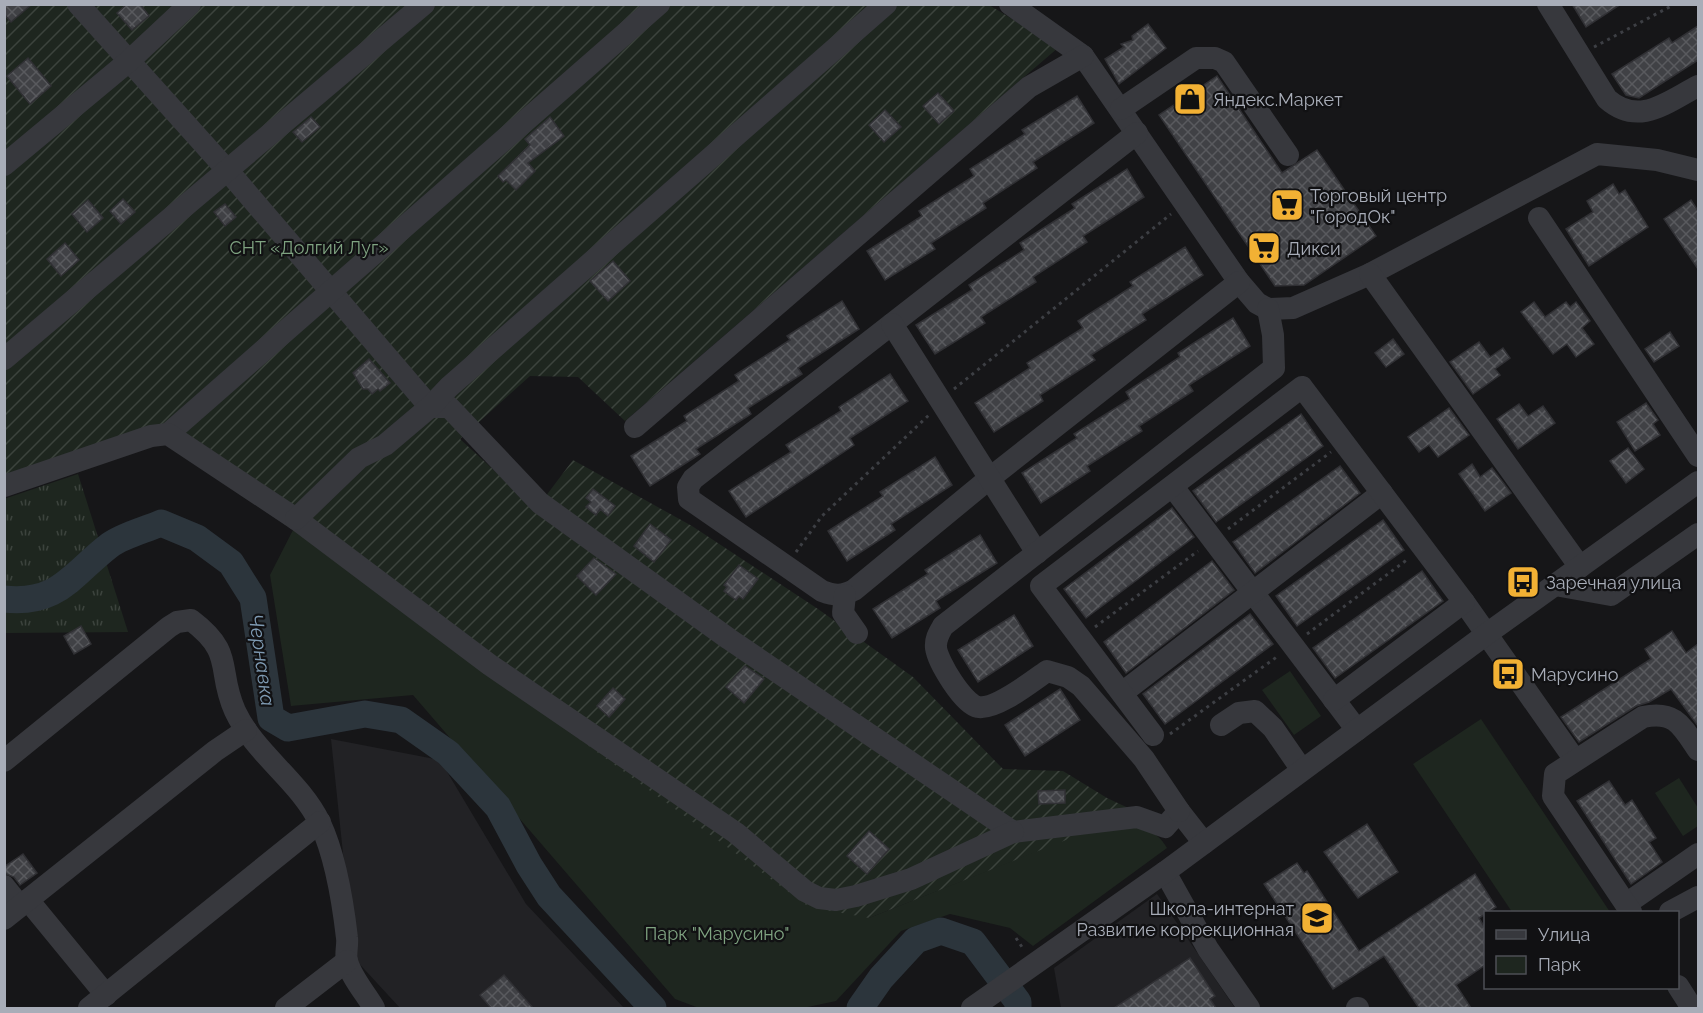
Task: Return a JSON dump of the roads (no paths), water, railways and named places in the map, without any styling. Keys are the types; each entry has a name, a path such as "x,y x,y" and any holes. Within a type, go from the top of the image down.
{"street":[{"path":"78,4 228,171 430,407 449,407 490,452 550,510 729,639 1013,832"},
{"path":"4,165 129,61 190,4"},
{"path":"4,359 424,4"},
{"path":"4,486 151,436 168,434 659,4"},
{"path":"296,519 359,458 385,446 430,407 449,387 886,4"},
{"path":"1010,4 1083,56 1239,282 1257,303 1268,309 1293,308 1370,274 1597,154 1657,159 1698,170"},
{"path":"1548,4 1607,99 1618,109 1631,113 1650,110 1697,89"},
{"path":"635,427 1029,87 1083,56"},
{"path":"1120,109 1196,58 1215,58 1224,62 1288,155"},
{"path":"1137,133 693,479 688,487 689,499 822,591 833,595 844,595 854,590 990,478 1239,282"},
{"path":"1539,218 1698,456"},
{"path":"1370,274 1580,567"},
{"path":"1204,843 1144,759 1081,686 1068,677 1047,671 993,706 978,707 966,701 938,656 936,645 943,626 1274,368 1274,350 1268,309"},
{"path":"892,324 1037,553"},
{"path":"1274,350 1488,633 1575,760"},
{"path":"1153,735 1041,586 1302,387"},
{"path":"168,434 296,519 490,665 736,833 805,891 819,898 837,900 911,879 1013,832 1137,817 1166,827 1179,811"},
{"path":"972,1008 1164,872 1488,633 1698,482"},
{"path":"1173,487 1357,730"},
{"path":"1122,693 1382,493"},
{"path":"1555,585 1611,595 1698,534"},
{"path":"844,595 843,613 857,633"},
{"path":"1334,700 1464,602"},
{"path":"4,761 169,627 177,622 191,620 207,632 219,648 225,667 227,688 246,730 308,802 320,822 329,845 348,940 347,961 374,1008"},
{"path":"1221,725 1239,713 1255,711 1273,728 1302,770"},
{"path":"1698,750 1684,728 1672,717 1657,714 1643,717 1555,774 1553,796 1628,908 1698,855"},
{"path":"18,908 215,751 246,730"},
{"path":"4,886 18,908 98,1002 320,822"},
{"path":"1164,872 1208,949 1249,1008"},
{"path":"1672,911 1698,897"},
{"path":"286,1008 347,961"},
{"path":"1679,989 1692,1008"}],"waterway":[{"name":"Чернавка","path":"4,599 23,600 52,592 116,541 161,523 197,538 231,563 253,598 271,718 288,728 365,714 401,720 448,753 498,807 529,865 549,896 653,1008"},
{"name":"Чернавка","path":"860,1008 881,978 916,940 941,931 973,942 1018,1002 1018,1008"}],"place":[{"name":"Яндекс.Маркет","path":"1190,99"},
{"name":"Торговый центр \"ГородОк\"","path":"1287,205"},
{"name":"Дикси","path":"1264,248"},
{"name":"Заречная улица","path":"1523,582"},
{"name":"Марусино","path":"1508,674"},
{"name":"Школа-интернат Развитие коррекционная","path":"1317,918"}],"park label":[{"name":"СНТ «Долгий Луг»","path":"309,247"},
{"name":"Парк \"Марусино\"","path":"717,933"}]}
